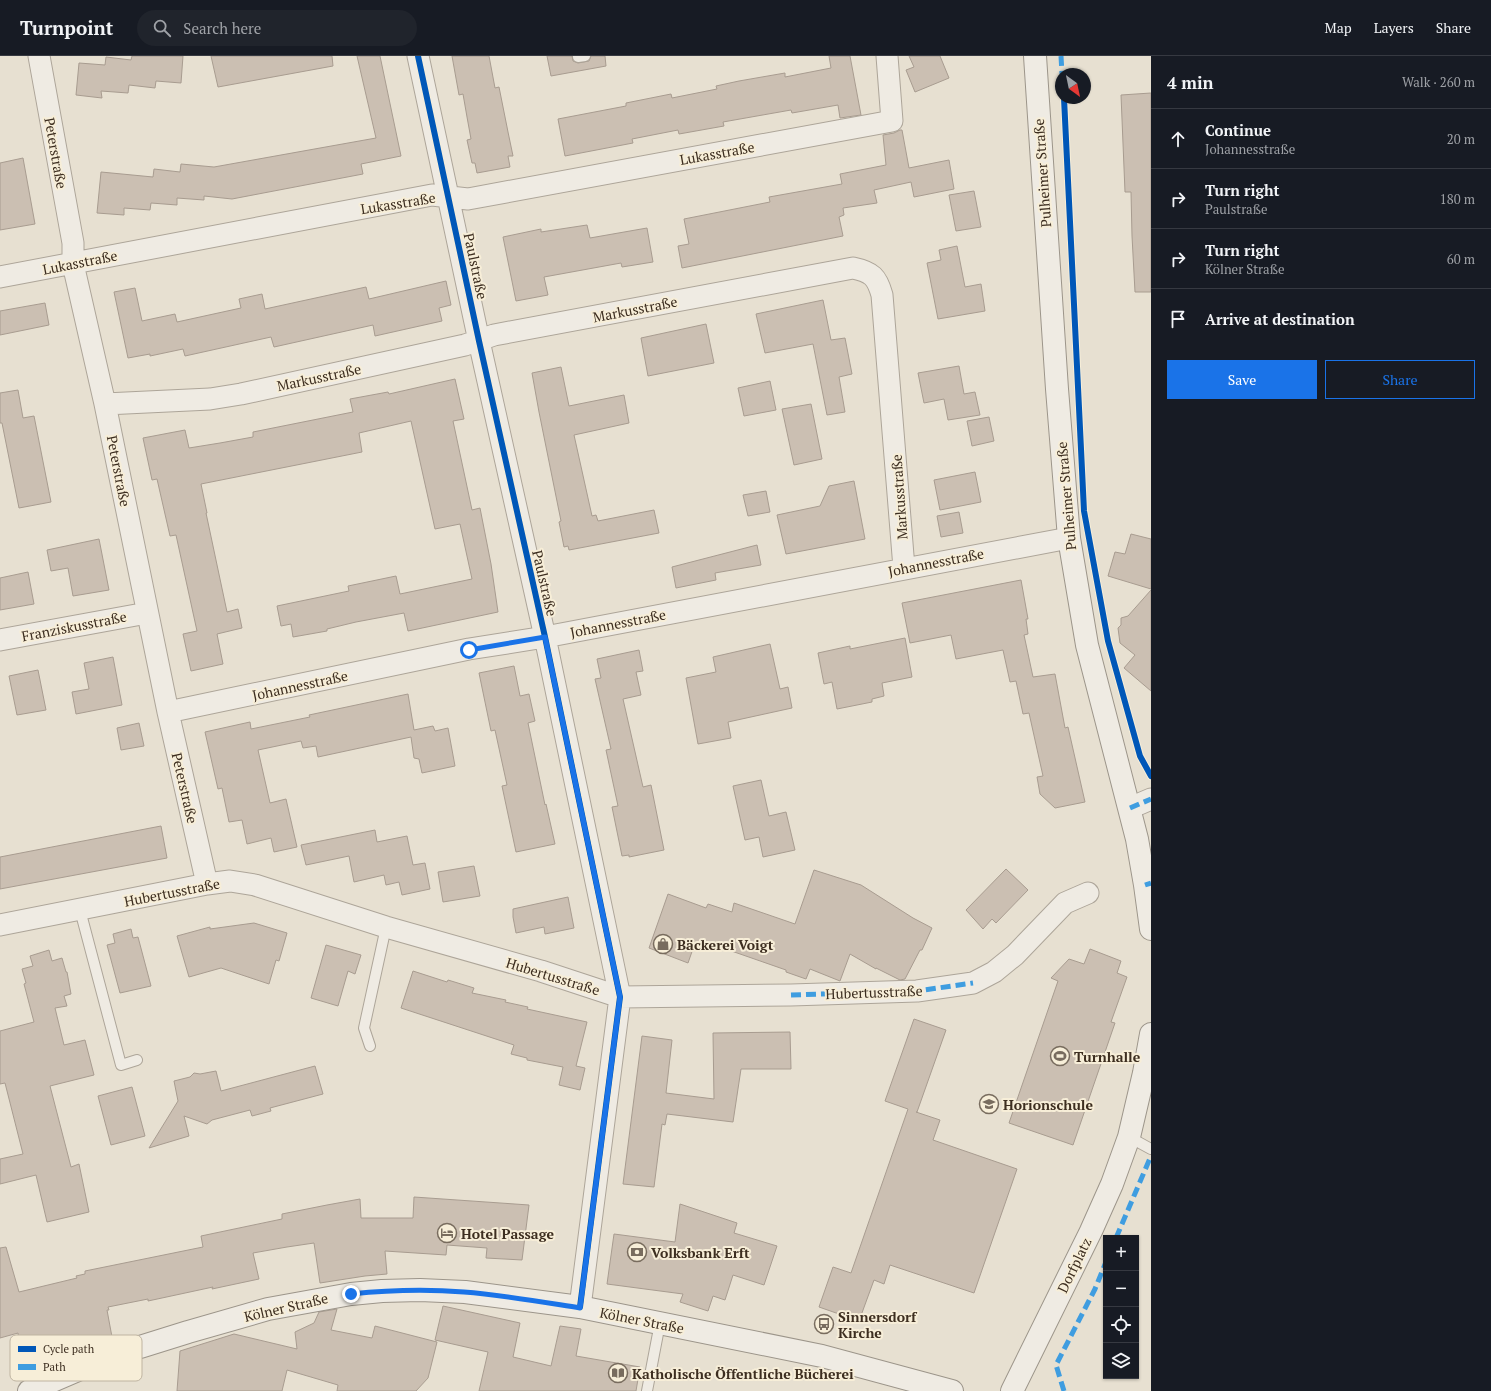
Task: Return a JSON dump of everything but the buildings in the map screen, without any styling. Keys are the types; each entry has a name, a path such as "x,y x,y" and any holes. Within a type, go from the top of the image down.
{"main road":[{"name":"Pulheimer Straße","path":"1035,56 1057,389 1069,538 1088,645 1130,808 1145,884 1151,928"},
{"path":"1129,1137 1144,1073 1151,1034"},
{"name":"Dorfplatz","path":"1012,1391 1091,1231 1112,1184 1129,1137"},
{"name":"Kölner Straße","path":"142,1347 181,1334 268,1309 325,1298 382,1291 420,1290 465,1292 580,1308 660,1323 822,1356 952,1391"},
{"name":"Kölner Straße","path":"29,1391 52,1381"}],"street":[{"name":"Peterstraße","path":"39,56 72,243 73,264 105,404 168,712 207,884"},
{"name":"Paulstraße","path":"418,56 479,341 545,637 620,997 580,1308"},
{"name":"Lukasstraße","path":"0,277 432,195 468,199 892,121 887,56"},
{"name":"Markusstraße","path":"105,404 210,399 241,394 465,345 494,335 854,268 863,270 872,275 879,283 884,308 904,568"},
{"name":"Johannesstraße","path":"168,712 469,650 1069,538"},
{"name":"Franziskusstraße","path":"0,640 147,613"},
{"path":"1130,808 1151,799"},
{"name":"Hubertusstraße","path":"0,925 207,884 230,881 255,885 386,926 541,971 620,997 791,995 917,991 973,983 994,972 1014,955 1066,903 1088,893"}],"lane":[{"path":"578,56 585,56"},
{"path":"80,910 121,1065 138,1060"},
{"path":"370,1046 364,1028 386,926"},
{"path":"1129,1137 1151,1149"},
{"path":"647,1391 660,1323"}],"marked path":[{"path":"1061,56 1062,68"},
{"path":"1130,808 1151,799"},
{"path":"1145,885 1151,883"},
{"path":"791,995 917,991 973,983"},
{"path":"1117,1235 1151,1156"},
{"path":"1064,1391 1056,1365 1095,1289 1103,1269"}],"cycle path":[{"path":"418,56 479,341 545,637 620,997 580,1307"},
{"path":"1064,104 1084,511 1108,641 1140,756 1151,776"}],"place":[{"name":"Bäckerei Voigt","path":"663,944"},
{"name":"Turnhalle","path":"1060,1056"},
{"name":"Horionschule","path":"989,1104"},
{"name":"Hotel Passage","path":"447,1233"},
{"name":"Volksbank Erft","path":"637,1252"},
{"name":"Sinnersdorf Kirche","path":"824,1324"},
{"name":"Katholische Öffentliche Bücherei","path":"618,1373"}],"route":[{"path":"351,1294 382,1291 420,1290 465,1292 580,1308 620,997 545,637 469,650"}]}
